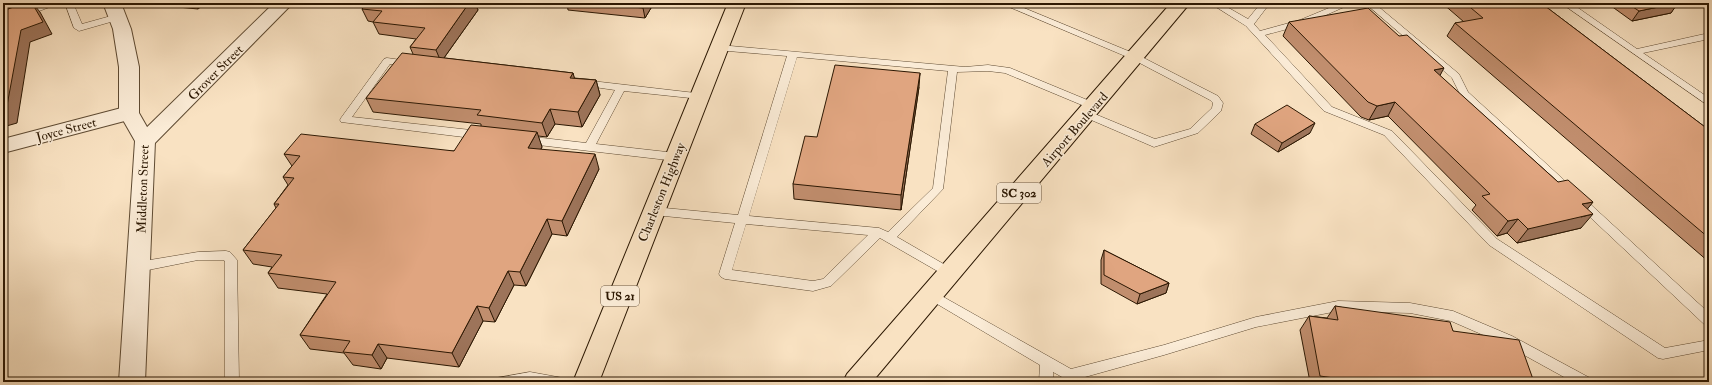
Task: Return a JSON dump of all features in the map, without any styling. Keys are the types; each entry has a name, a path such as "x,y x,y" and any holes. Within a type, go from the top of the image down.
{"main road":[{"name":"Charleston Highway","path":"593,377 654,211 737,3"},
{"name":"Airport Boulevard","path":"856,382 1181,3"}],"street":[{"name":"Grover Street","path":"145,141 284,3"},
{"name":"Middleton Street","path":"115,10 122,29 129,67 129,113 145,141 132,382"},
{"name":"Joyce Street","path":"3,146 129,113"}],"lane":[{"path":"3,22 56,3"},
{"path":"69,3 79,28 88,27 115,10"},
{"path":"719,48 965,70 988,68 1007,70 1154,143 1194,131 1217,109 1218,103 1214,98 1135,57 1004,3"},
{"path":"1214,3 1249,24 1328,109 1388,133 1493,242 1663,354 1709,345"},
{"path":"1249,24 1266,3"},
{"path":"1259,34 1304,22 1349,3"},
{"path":"1370,3 1456,76 1464,94 1709,321"},
{"path":"1565,3 1709,103"},
{"path":"1702,3 1709,8"},
{"path":"1635,52 1709,36"},
{"path":"793,54 741,218 725,274 813,286 827,283 938,189 954,68"},
{"path":"419,65 387,61 345,120 486,136"},
{"path":"574,82 700,96"},
{"path":"589,147 621,87"},
{"path":"518,139 676,157"},
{"path":"654,211 741,218 884,235 950,273"},
{"path":"138,267 212,254 226,255 231,260 232,382"},
{"path":"931,295 1082,382"},
{"path":"1071,375 1164,350 1256,322 1338,306 1410,308 1453,316 1508,340 1585,382"},
{"path":"1046,382 1047,362"},
{"path":"502,382 530,378 558,382"}],"building":[{"path":"24,3 32,3 43,22 21,30 6,111 3,112 3,11"},
{"path":"367,3 469,3 436,50 410,47 425,28 373,22 382,11 362,9"},
{"path":"593,3 646,3 643,8"},
{"path":"1465,3 1541,3 1709,130 1709,238 1455,23 1483,18"},
{"path":"1627,3 1678,3 1639,11"},
{"path":"1368,8 1399,36 1407,35 1444,68 1434,70 1558,182 1568,180 1593,202 1582,204 1593,214 1528,229 1518,219 1508,221 1482,196 1490,194 1395,102 1377,106 1368,102 1289,22"},
{"path":"402,53 573,73 570,78 596,80 578,112 550,109 542,123 477,115 481,110 366,98"},
{"path":"835,65 920,73 901,195 793,184 805,136 817,137"},
{"path":"1287,105 1315,123 1282,143 1255,124"},
{"path":"471,125 537,132 528,148 595,154 562,221 547,219 520,272 508,271 489,308 477,306 452,353 378,344 372,355 343,352 350,341 300,335 336,282 268,273 282,255 243,250 279,204 274,204 294,178 283,177 300,156 284,154 301,134 454,151"},
{"path":"1104,250 1169,283 1140,294 1104,275"},
{"path":"1335,306 1450,322 1453,331 1519,340 1534,382 1362,382 1320,376 1309,316 1338,320"}]}
